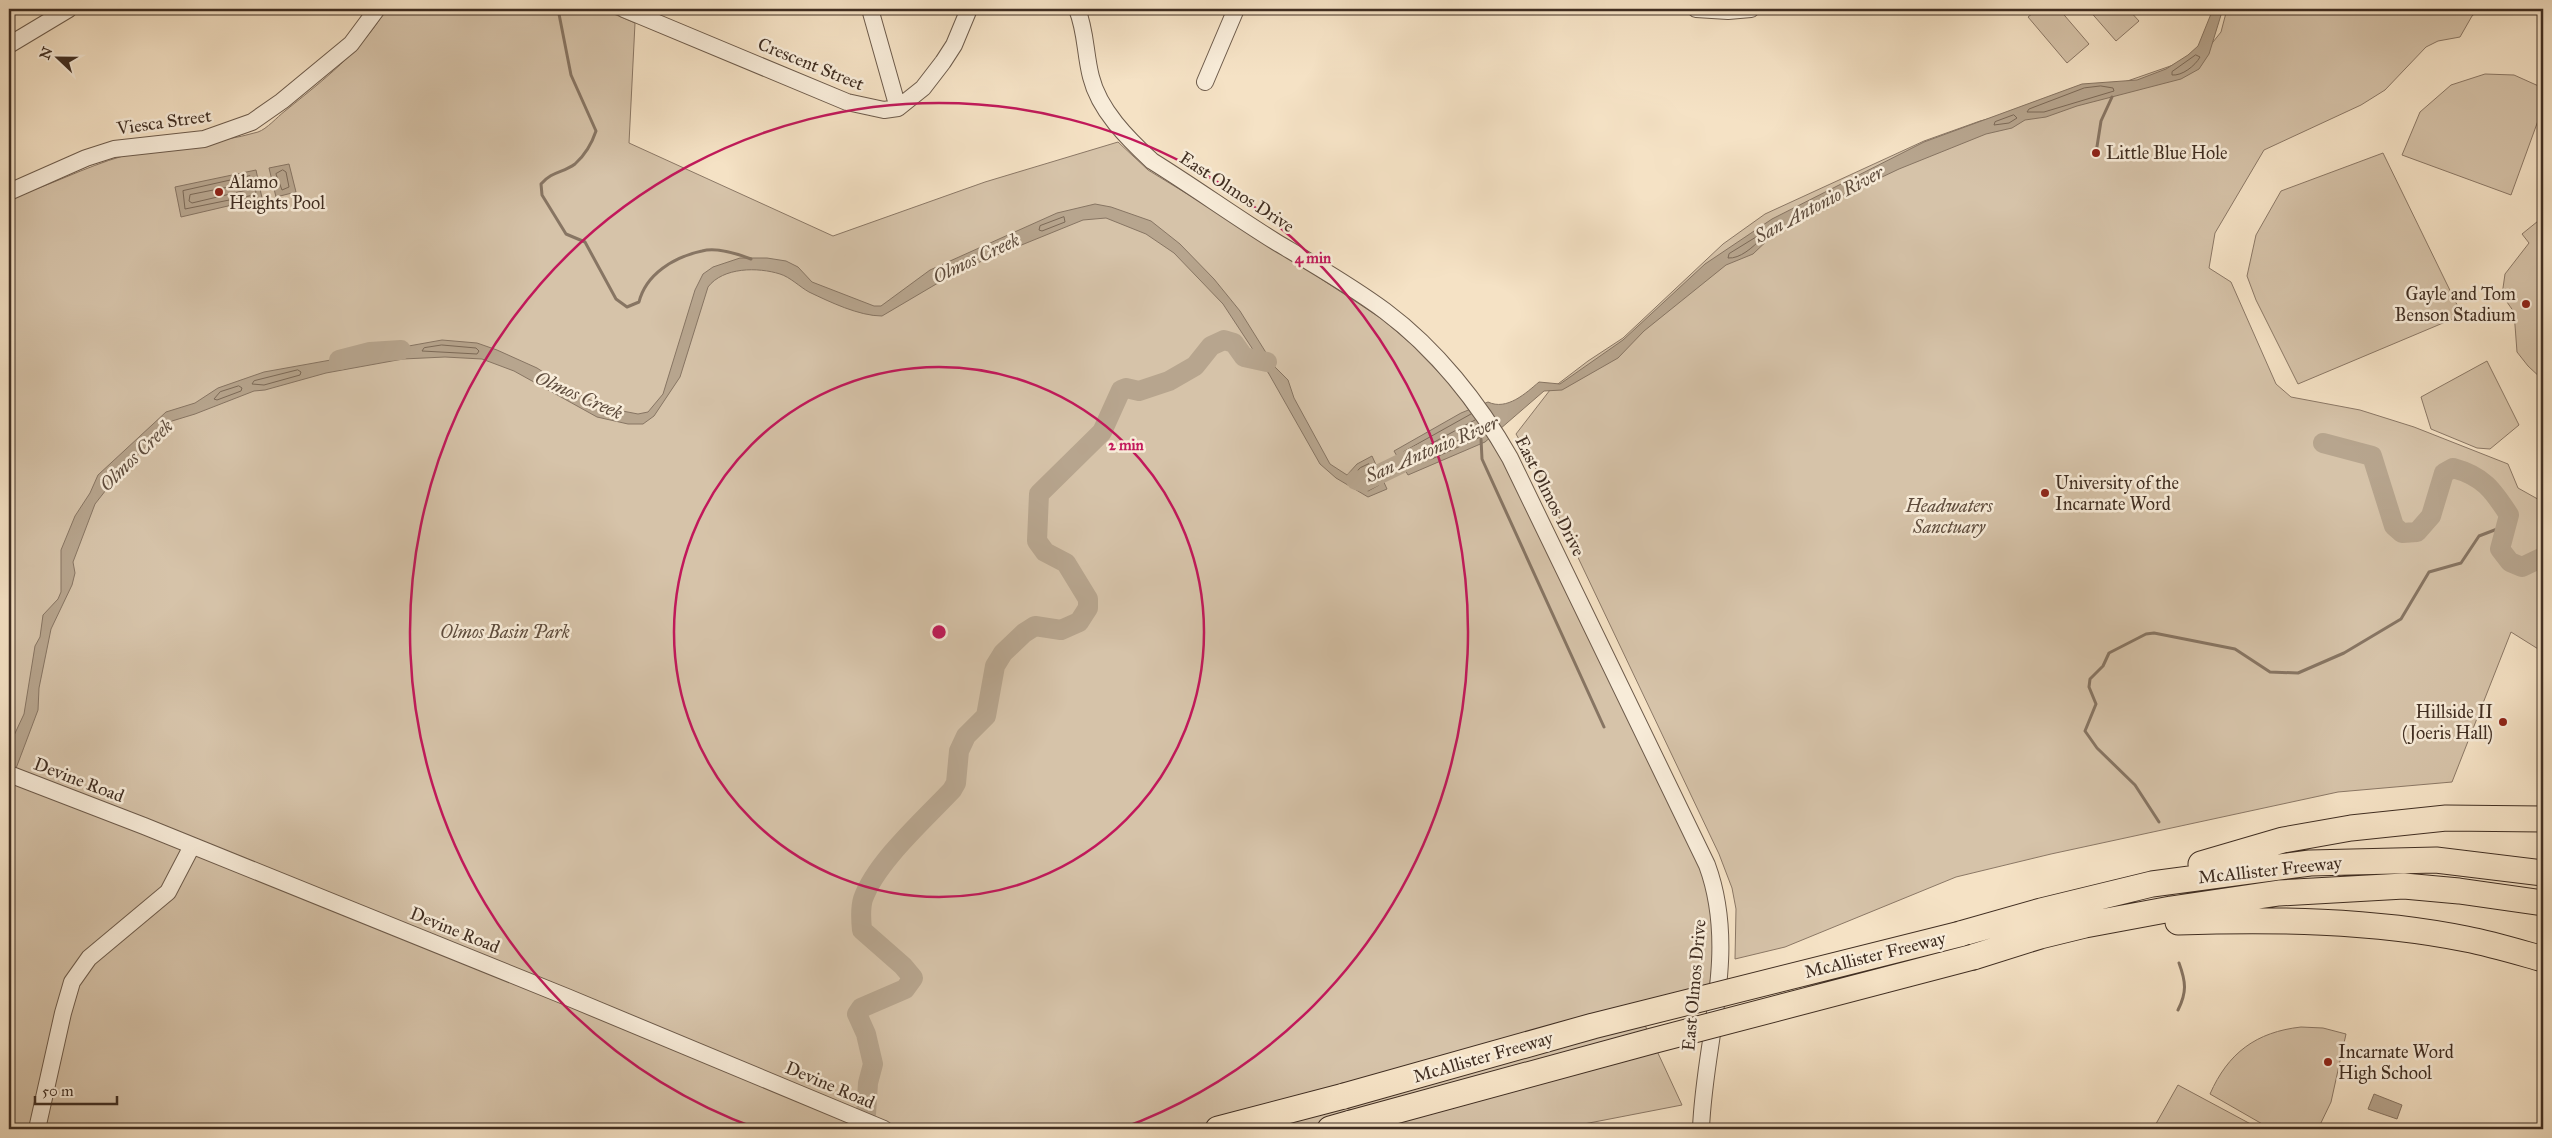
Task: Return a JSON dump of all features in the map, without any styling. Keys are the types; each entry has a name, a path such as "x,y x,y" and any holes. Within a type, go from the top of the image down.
{"highway":[{"path":"2053,908 2283,840 2351,828 2446,818 2543,819"},
{"name":"McAllister Freeway","path":"1218,1129 1593,1026 2152,884 2310,863 2436,860 2543,873"},
{"name":"McAllister Freeway","path":"1330,1129 1652,1041 1972,958 2040,936 2085,925 2172,909 2279,893 2404,886 2459,891 2543,903"},
{"path":"2085,925 2228,920 2295,921 2372,926 2466,939 2543,959"}],"street":[{"path":"9,45 69,9"},
{"name":"Viesca Street","path":"9,192 86,158 114,149 204,139 252,122 282,101 344,50 359,35 377,9"},
{"name":"Crescent Street","path":"624,9 847,102 884,110 898,108"},
{"path":"870,9 898,108 923,88 943,62 954,45 969,9"},
{"name":"East Olmos Drive","path":"1077,9 1085,32 1091,78 1098,95 1126,137 1152,161 1337,278 1386,312 1415,336 1492,428 1510,458 1708,865 1717,891 1722,933 1714,1025 1702,1099 1701,1129"},
{"path":"1205,82 1236,9"},
{"path":"1696,9 1728,11 1752,9"},
{"name":"Devine Road","path":"14,776 567,997 884,1129"},
{"path":"37,1129 62,1013 72,982 89,958 168,892 192,846"}],"green space":[{"name":"Olmos Basin Park","path":"386,9 602,9 635,23 629,143 833,236 985,182 1118,142 1148,170 1256,236 1382,319 1410,343 1454,388 1509,469 1710,889 1715,942 1709,991 1638,1010 1682,1105 1558,1129 9,1129 9,198 123,156 156,149 225,140 258,132 268,126 327,77 353,52"},
{"path":"2038,9 2059,9 2089,44 2067,63 2028,17"},
{"path":"2088,9 2128,9 2139,21 2116,41"},
{"name":"Headwaters Sanctuary","path":"2227,9 2480,9 2472,16 2460,37 2438,41 2426,47 2385,90 2361,105 2264,150 2215,233 2209,268 2231,282 2276,384 2291,397 2360,410 2414,427 2508,464 2518,488 2543,502 2543,652 2511,632 2452,782 2338,792 2051,854 1956,877 1785,947 1735,959 1736,909 1732,888 1719,854 1535,467 1516,434 1550,390 1588,361 1623,338 1723,244 1765,214 1924,141 1980,121 2113,86 2182,62 2209,47 2221,32"},
{"path":"2485,74 2514,75 2543,88 2543,107 2511,195 2402,155 2420,112 2451,85"},
{"path":"2383,153 2462,315 2298,384 2256,300 2247,276 2256,235 2281,191"},
{"name":"Gayle and Tom Benson Stadium","path":"2543,217 2543,380 2517,352 2514,312 2502,295 2505,274 2529,243 2522,234"},
{"path":"2487,361 2519,425 2490,449 2477,448 2431,429 2421,397"},
{"path":"2301,1027 2323,1028 2346,1034 2331,1102 2318,1129 2271,1129 2210,1094 2225,1067 2245,1047 2270,1034"},
{"path":"2178,1085 2260,1129 2153,1129"}],"water":[{"path":"2213,9 2219,9 2221,15 2209,54 2199,69 2181,79 2077,106 2046,117 2025,120 2012,128 1986,134 1899,169 1808,212 1773,235 1753,254 1726,265 1644,331 1618,358 1562,390 1544,391 1485,442 1408,475 1394,451 1461,413 1488,402 1495,404 1509,403 1522,396 1539,382 1560,384 1623,340 1705,264 1772,219 1924,142 2082,84 2137,80 2166,69 2198,46"},
{"path":"289,164 296,192 276,197 269,168"},
{"name":"Alamo Heights Pool","path":"256,170 262,198 181,217 175,187"},
{"path":"1095,204 1111,207 1151,221 1180,244 1214,279 1240,311 1275,367 1288,380 1294,398 1330,464 1347,475 1357,464 1372,456 1387,489 1368,497 1336,478 1320,464 1269,374 1223,304 1174,253 1146,234 1106,218 1083,220 960,270 882,316 864,314 835,304 809,292 780,274 762,270 741,270 714,280 708,287 680,377 654,416 643,424 628,424 597,417 514,371 482,359 445,357 403,359 326,373 265,390 254,391 172,421 120,472 95,504 73,562 75,573 72,585 51,629 39,688 38,710 9,787 9,746 24,714 35,646 40,637 43,615 58,599 61,592 61,550 75,516 90,493 98,475 166,412 195,403 218,388 264,372 442,340 477,343 497,350 537,368 574,392 607,408 638,414 648,412 663,394 695,290 703,274 713,267 740,258 767,258 786,261 798,267 812,282 874,306 881,306 930,270 1057,213"},
{"path":"2374,1094 2402,1105 2397,1119 2368,1109"}],"waterway":[{"path":"558,9 571,75 596,131 588,149 575,164 553,174 541,184 542,195 566,234 585,242 616,299 627,307 639,302 648,283 655,275 672,262 692,254 708,250 720,250 751,259"},
{"path":"2096,153 2101,121 2112,97"},
{"name":"San Antonio River","path":"866,1114 868,1083 873,1064 866,1034 857,1014 861,1008 905,989 913,978 903,966 862,930 861,911 863,899 869,885 890,856 915,827 952,790 956,783 959,751 966,736 986,716 995,666 1003,653 1024,633 1035,626 1061,630 1079,622 1088,608 1088,599 1066,563 1045,552 1037,541 1039,494 1102,432 1121,390 1126,388 1139,391 1169,381 1195,366 1211,346 1224,340 1234,343 1244,357 1267,362"},
{"name":"Olmos Creek","path":"339,360 370,352 401,350"},
{"path":"1481,439 1482,459 1604,727"},
{"path":"2323,443 2372,456 2394,526 2402,533 2417,532 2431,516 2444,473 2453,468 2472,475 2486,485 2498,498 2509,515 2500,549 2510,562 2522,567 2543,557"},
{"name":"San Antonio River","path":"1356,480 1363,482 1425,452"},
{"path":"2159,822 2135,785 2097,748 2085,731 2096,704 2089,687 2090,679 2103,666 2109,653 2146,634 2154,633 2235,649 2270,672 2298,673 2344,653 2401,619 2429,572 2461,563 2479,536 2505,526"},
{"path":"2178,1010 2184,992 2183,976 2179,963"}],"place":[{"name":"Little Blue Hole","path":"2096,153"},
{"name":"Alamo Heights Pool","path":"219,192"},
{"name":"Gayle and Tom Benson Stadium","path":"2526,304"},
{"name":"University of the Incarnate Word","path":"2045,493"},
{"name":"Hillside II (Joeris Hall)","path":"2503,722"},
{"name":"Incarnate Word High School","path":"2328,1062"}]}
